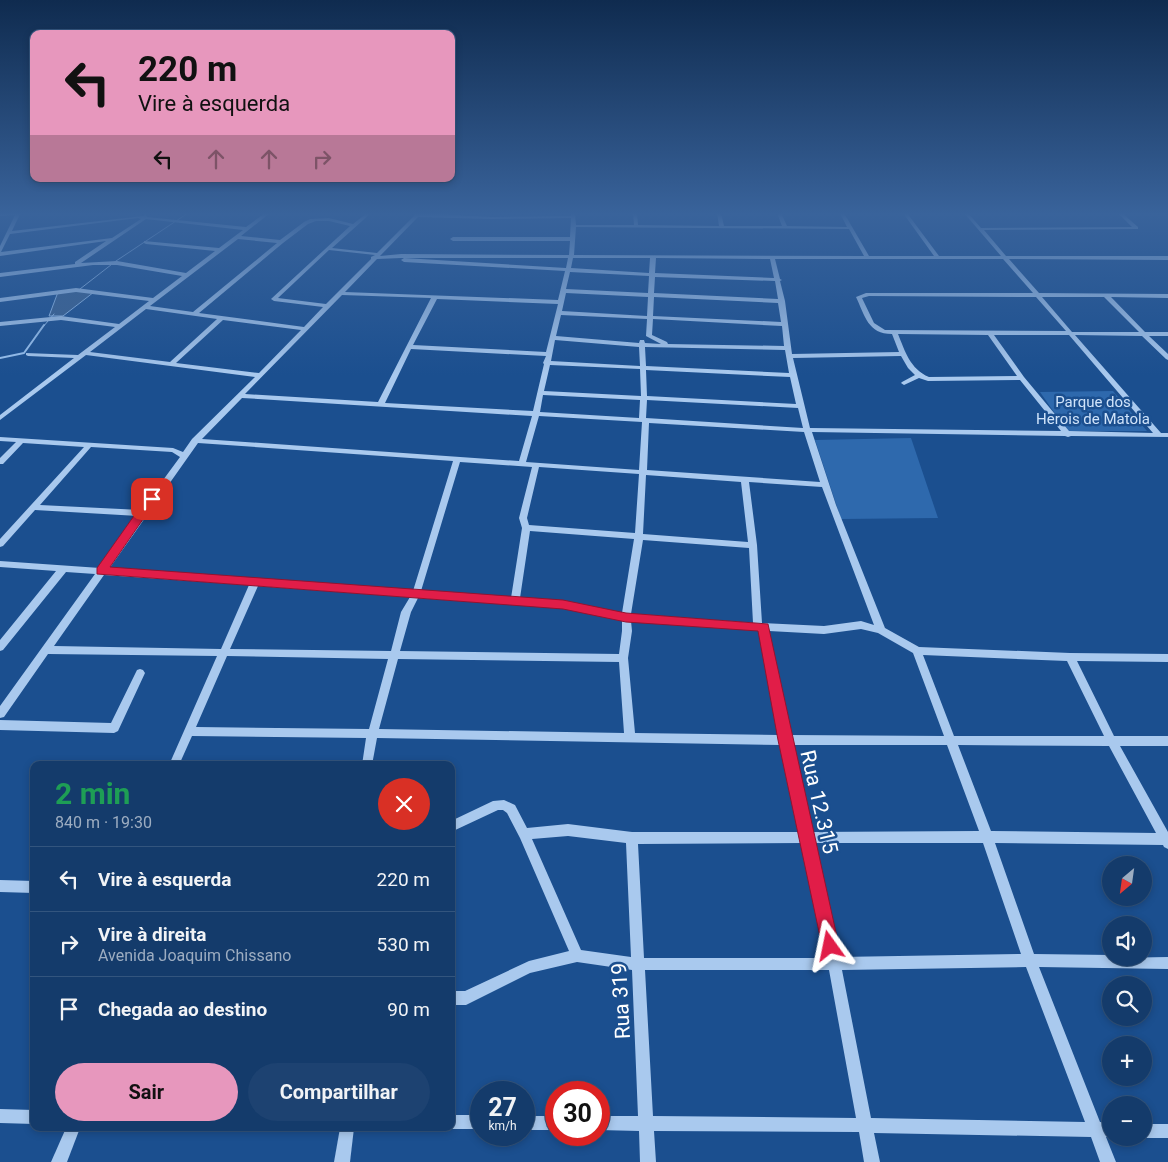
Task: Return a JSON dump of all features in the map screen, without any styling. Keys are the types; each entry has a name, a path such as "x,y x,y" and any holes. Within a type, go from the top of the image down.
{"street":[{"path":"0,276 59,267"},
{"path":"140,267 187,275"},
{"path":"0,418 197,267"},
{"path":"194,314 251,267"},
{"path":"309,267 274,300 326,306"},
{"path":"0,714 183,455 365,267"},
{"path":"502,267 778,280"},
{"path":"522,464 536,413 568,267"},
{"path":"649,336 653,267"},
{"path":"775,267 782,301 793,376 824,485 881,630"},
{"path":"1014,267 1159,435"},
{"path":"0,300 79,290 154,300"},
{"path":"563,291 782,301"},
{"path":"340,293 561,302"},
{"path":"1168,296 861,295 859,298 871,324 884,332 1168,334"},
{"path":"381,403 435,296"},
{"path":"1106,297 1168,358"},
{"path":"144,308 305,328"},
{"path":"558,313 785,324"},
{"path":"171,364 222,317"},
{"path":"0,324 61,318 121,326"},
{"path":"895,333 912,371 918,376 928,379 1022,378"},
{"path":"991,334 1022,378 1068,435"},
{"path":"649,336 667,344"},
{"path":"630,738 623,658 627,631 626,617 639,536 643,473 644,369 642,340 649,336"},
{"path":"553,338 643,345 667,344 790,352 904,354"},
{"path":"410,347 548,354"},
{"path":"28,354 83,355 171,364 258,376"},
{"path":"546,363 793,376"},
{"path":"904,383 918,376"},
{"path":"540,392 802,406"},
{"path":"239,396 808,430 1168,435"},
{"path":"0,439 173,450 183,455"},
{"path":"0,462 21,441"},
{"path":"125,448 176,447 194,442 824,485"},
{"path":"0,544 89,445"},
{"path":"367,761 406,612 416,594 457,459"},
{"path":"515,602 526,528 523,518 536,465"},
{"name":"Rua 12.315","path":"745,480 761,627 808,838 872,1162"},
{"path":"33,507 142,513"},
{"path":"526,528 753,545"},
{"path":"0,564 563,605 626,617 761,627 824,630 861,625 881,630 917,651 1070,657 1168,658"},
{"path":"0,647 64,568"},
{"path":"176,761 254,584"},
{"path":"47,650 395,653 623,658"},
{"path":"917,651 948,739 987,837 1030,960 1102,1125"},
{"path":"1070,657 1111,740 1167,840"},
{"path":"0,725 114,728 140,673"},
{"path":"188,731 372,736 1168,741"},
{"path":"455,824 497,805 504,805 510,809 524,834 577,956"},
{"path":"524,834 568,830 632,838 987,837 1167,840"},
{"name":"Rua 319","path":"632,838 648,1162"},
{"path":"0,886 30,887"},
{"path":"455,998 466,998 529,967 577,956 639,964 834,964 1030,960 1168,964"},
{"path":"0,1116 30,1116"},
{"path":"455,1122 470,1122"},
{"path":"610,1123 865,1125 1102,1130"},
{"path":"58,1162 72,1131"},
{"path":"342,1162 347,1131"},
{"path":"1152,1131 1168,1131"},
{"path":"1106,1146 1108,1162"}],"green space":[{"name":"Parque dos Herois de Matola","path":"1113,391 1147,431 1067,431 1040,392"},
{"path":"911,438 938,518 841,519 815,440"}],"shaded area":[{"path":"75,290 94,292 63,316 49,316 58,292"}],"waterway":[{"path":"80,289 108,267"},
{"path":"43,327 54,314"},
{"path":"0,358 24,353 44,325"}],"route":[{"path":"152,499 101,571 254,584 563,605 626,617 764,627 785,740 808,838 830,946"}]}
